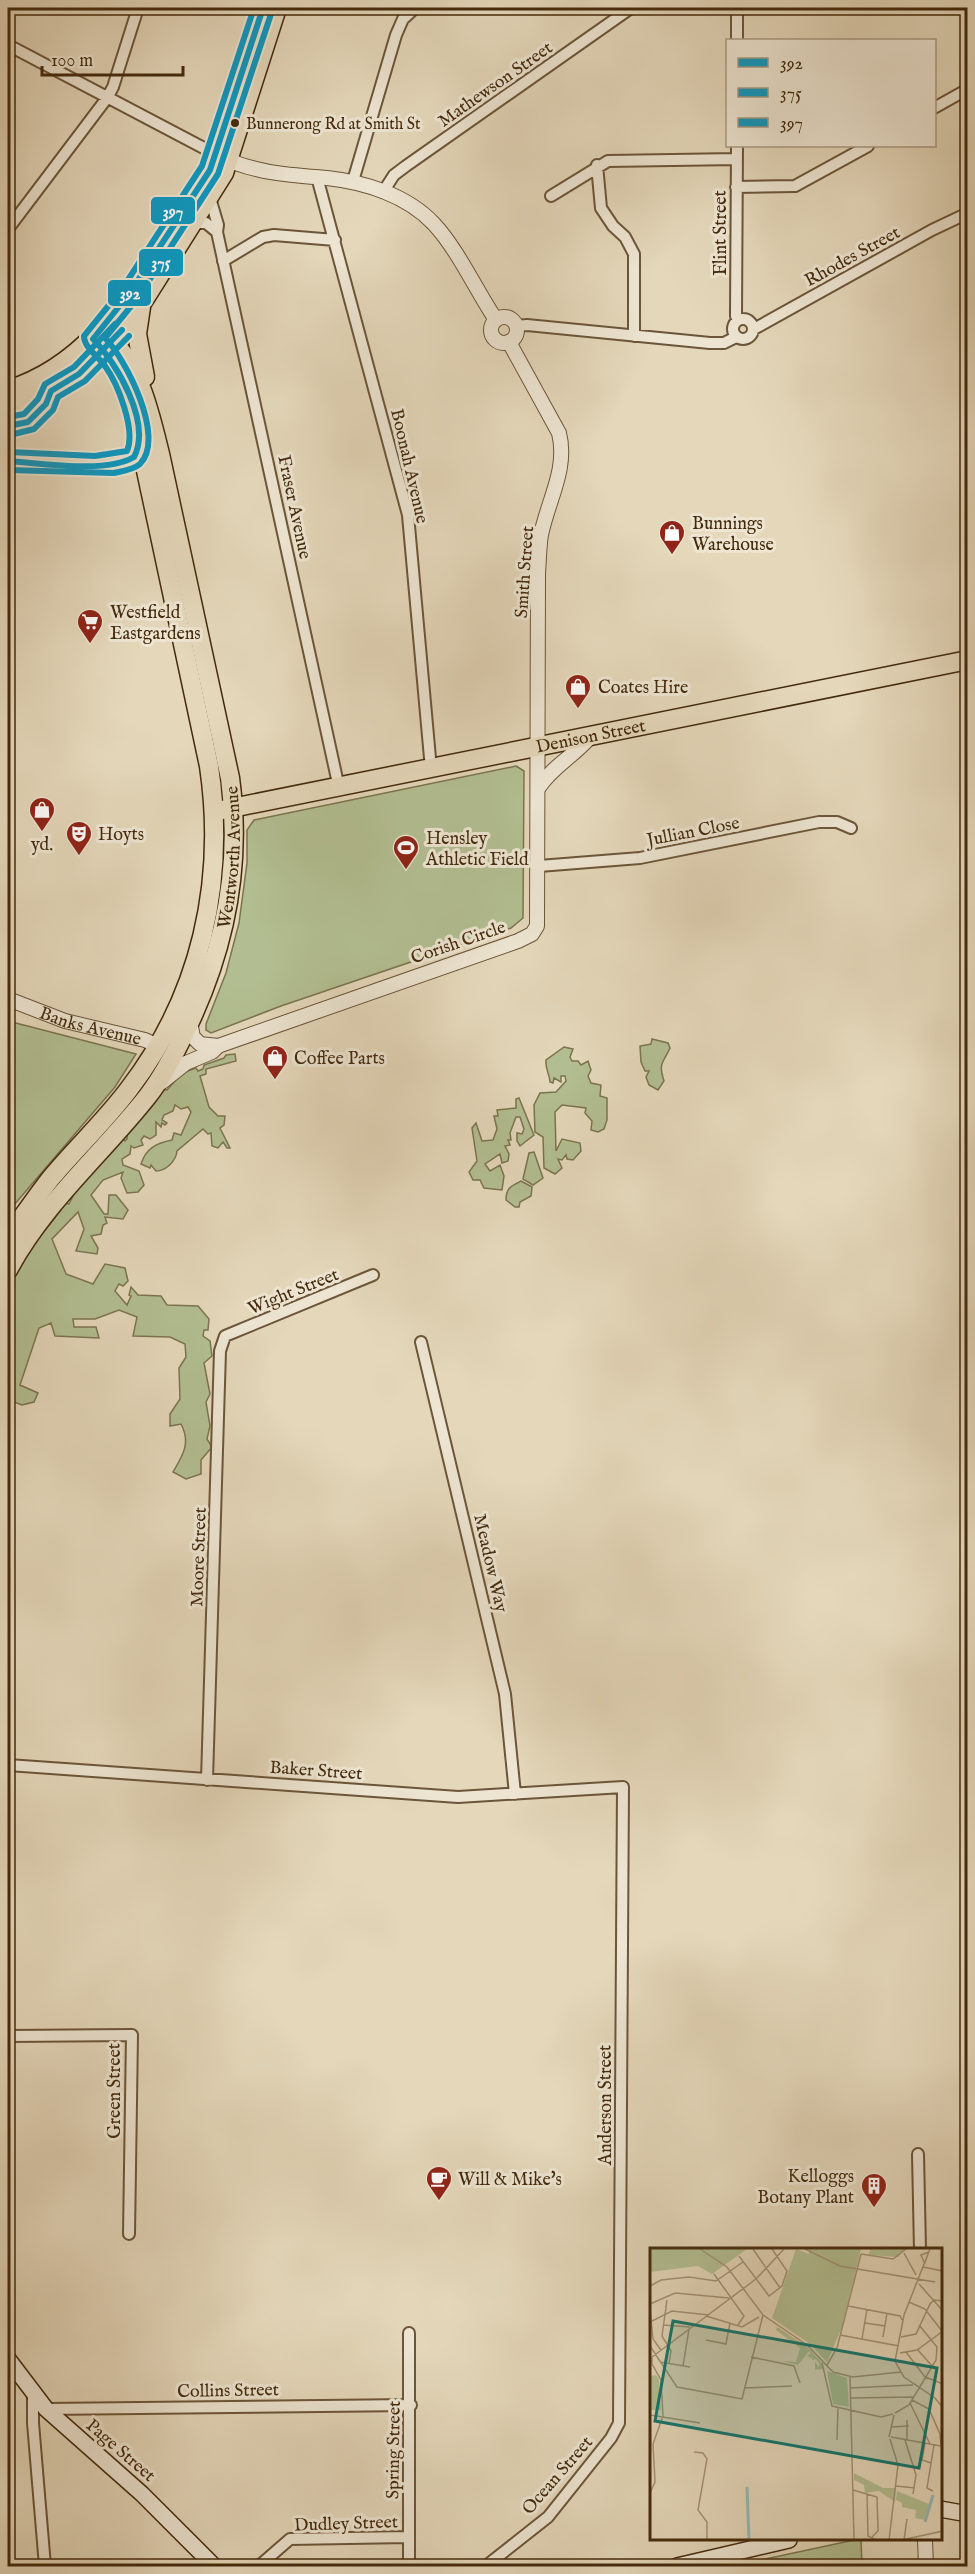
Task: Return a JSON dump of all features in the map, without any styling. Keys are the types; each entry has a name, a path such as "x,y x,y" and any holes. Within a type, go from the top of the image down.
{"main road":[{"path":"79,374 104,340 192,200 223,158 263,8"},
{"path":"8,390 54,369 104,340 144,300 210,198 277,8"},
{"path":"143,416 137,334 138,317 144,300"},
{"name":"Wentworth Avenue","path":"8,1237 51,1178 190,1022 211,974 224,930 232,873 225,810 210,766 133,366 104,340"},
{"path":"8,407 51,391 79,374 99,370 113,374 143,416"},
{"name":"Denison Street","path":"225,810 968,660"},
{"name":"Wentworth Avenue","path":"8,1270 56,1198 149,1095 166,1051 205,931 225,810"},
{"name":"Page Street","path":"8,2359 46,2409 142,2493 214,2566"},
{"path":"942,2509 968,2514"},
{"path":"676,2566 785,2541"}],"street":[{"path":"8,229 107,98 113,87 138,8"},
{"path":"353,181 396,35 403,19 415,8"},
{"name":"Mathewson Street","path":"383,192 394,174 631,8"},
{"path":"737,8 737,39"},
{"path":"8,45 223,158 246,167 353,181 383,192 416,210 433,224 496,320"},
{"path":"936,107 968,89"},
{"name":"Flint Street","path":"737,147 736,316 738,320"},
{"path":"736,188 795,186 866,147"},
{"path":"551,196 597,165 608,161 737,159"},
{"path":"597,165 601,208 613,226 625,237 634,254 634,336"},
{"name":"Boonah Avenue","path":"317,177 408,515 431,769"},
{"name":"Fraser Avenue","path":"210,198 218,225 217,232 223,261 339,788"},
{"name":"Rhodes Street","path":"754,329 932,230 968,213"},
{"path":"194,223 206,223 217,232"},
{"path":"223,261 263,237 274,235 335,240"},
{"path":"496,320 507,318 516,326 527,325 718,344 736,337 746,339 752,335 754,329 748,320 738,320 733,329 736,337"},
{"path":"496,320 491,331 494,339 501,343 509,342 514,337 516,326"},
{"name":"Smith Street","path":"509,342 558,433 562,448 556,486 541,536 538,748"},
{"path":"539,787 552,769 576,754 590,737"},
{"name":"Corish Circle","path":"149,1095 175,1071 212,1052 218,1046 526,937 537,926 538,748"},
{"name":"Jullian Close","path":"539,866 640,858 819,822 837,822 851,828"},
{"name":"Banks Avenue","path":"8,999 64,1021 145,1040 166,1051"},
{"path":"190,1022 191,1031 198,1042 205,1046 218,1046"},
{"name":"Wight Street","path":"225,1336 373,1275"},
{"name":"Moore Street","path":"207,1780 220,1352 225,1336"},
{"name":"Meadow Way","path":"421,1342 505,1694 515,1794"},
{"name":"Baker Street","path":"8,1765 458,1797 623,1787"},
{"name":"Anderson Street","path":"619,2423 623,1787"},
{"name":"Green Street","path":"8,2036 132,2035 129,2235"},
{"path":"918,2154 920,2248"},
{"name":"Spring Street","path":"409,2333 411,2405 409,2566"},
{"path":"33,2394 33,2433 45,2566"},
{"name":"Collins Street","path":"46,2409 411,2405"},
{"name":"Ocean Street","path":"486,2566 548,2517 611,2438 619,2423"},
{"name":"Dudley Street","path":"259,2566 290,2539 408,2537"},
{"path":"925,2541 926,2566"}],"green space":[{"path":"516,766 524,771 523,918 511,928 281,1006 211,1033 206,1030 206,1024 226,973 239,923 247,863 247,830 254,820"},
{"path":"8,1021 136,1054 115,1087 8,1212"},
{"path":"652,1039 668,1043 670,1048 662,1063 664,1081 658,1090 649,1085 646,1077 649,1071 645,1071 641,1062 640,1046 651,1044"},
{"path":"564,1047 573,1049 570,1057 572,1061 578,1061 581,1065 588,1061 591,1070 588,1076 591,1083 601,1085 600,1096 607,1098 607,1120 604,1129 598,1132 591,1130 592,1121 585,1113 586,1108 562,1105 555,1112 556,1151 562,1139 580,1143 581,1151 573,1160 567,1159 566,1155 562,1160 558,1159 562,1168 555,1174 544,1168 543,1137 535,1132 534,1105 540,1093 556,1092 566,1081 565,1076 561,1076 561,1082 554,1078 553,1083 550,1082 546,1063 546,1060"},
{"path":"235,1054 236,1061 206,1069 206,1074 200,1076 209,1107 218,1116 225,1116 224,1125 220,1128 230,1148 227,1148 223,1142 218,1148 212,1146 211,1133 208,1134 203,1129 177,1151 173,1162 167,1167 156,1171 151,1165 150,1168 141,1164 153,1147 172,1140 174,1133 181,1135 191,1112 188,1107 181,1109 175,1105 173,1111 164,1115 162,1120 167,1123 165,1125 162,1123 161,1127 156,1122 156,1135 150,1139 144,1136 141,1140 143,1145 134,1148 131,1146 130,1154 122,1159 123,1165 139,1171 144,1185 138,1192 127,1193 121,1178 123,1172 103,1180 91,1195 104,1214 108,1214 109,1195 116,1195 128,1210 123,1219 105,1217 107,1223 103,1225 101,1234 91,1236 98,1248 97,1254 76,1251 84,1229 78,1212 52,1239 66,1274 93,1284 105,1264 125,1268 128,1281 123,1286 119,1284 115,1291 127,1305 131,1296 129,1295 131,1287 138,1295 161,1296 167,1305 198,1306 209,1319 208,1330 204,1330 203,1336 210,1341 212,1356 204,1363 210,1394 206,1402 210,1426 207,1439 212,1447 201,1460 201,1474 186,1479 173,1472 186,1443 184,1431 181,1424 170,1426 170,1414 180,1399 179,1368 186,1357 185,1344 170,1337 133,1336 137,1317 119,1310 95,1319 73,1319 74,1327 96,1327 99,1338 55,1336 51,1323 39,1328 20,1385 38,1393 34,1402 22,1405 11,1401 12,1388 8,1394 8,1282 10,1284 13,1281 9,1277 23,1263 23,1258 61,1210 63,1203 69,1204 75,1192 123,1137 125,1141 127,1139 127,1133 152,1106 157,1089 167,1090 182,1073 196,1068 198,1071 203,1069 204,1065 224,1058 226,1055"},
{"path":"519,1098 534,1135 520,1146 517,1133 522,1134 524,1129 520,1117 516,1117 510,1133 511,1140 508,1140 510,1145 505,1146 509,1154 508,1161 502,1163 500,1154 485,1164 490,1171 500,1165 504,1176 502,1190 484,1188 480,1180 473,1180 469,1172 477,1161 472,1128 476,1123 482,1141 493,1140 497,1129 494,1116 498,1116 497,1110 516,1108 516,1099"},
{"path":"534,1152 543,1178 533,1185 523,1179 529,1153"},
{"path":"521,1181 532,1187 531,1196 520,1202 519,1207 515,1207 506,1200 507,1193 512,1186"},
{"path":"849,2541 861,2541 862,2566 733,2566"}],"transit line":[{"name":"397","path":"9,452 95,456 127,451 129,431 120,395 110,374 89,348 84,336 122,289 202,166 254,8"},
{"name":"392","path":"8,461 90,466 122,462 134,457 139,428 135,411 121,378 93,339 129,294 210,170 263,8"},
{"name":"375","path":"8,470 114,473 140,464 147,452 146,418 140,399 123,363 105,338 137,299 218,174 272,11"},
{"name":"397","path":"8,417 24,414 38,399 45,384 74,367 115,324"},
{"name":"392","path":"8,426 28,422 46,404 51,391 79,374 122,330"},
{"name":"375","path":"10,435 34,429 53,410 58,397 85,381 129,336"}],"place":[{"name":"Bunnerong Rd at Smith St","path":"235,123"},
{"name":"Bunnings Warehouse","path":"672,556"},
{"name":"Westfield Eastgardens","path":"90,645"},
{"name":"Coates Hire","path":"578,710"},
{"name":"yd.","path":"42,833"},
{"name":"Hoyts","path":"79,857"},
{"name":"Hensley Athletic Field","path":"406,871"},
{"name":"Coffee Parts","path":"275,1081"},
{"name":"Will & Mike's","path":"439,2202"},
{"name":"Kelloggs Botany Plant","path":"874,2209"}]}
